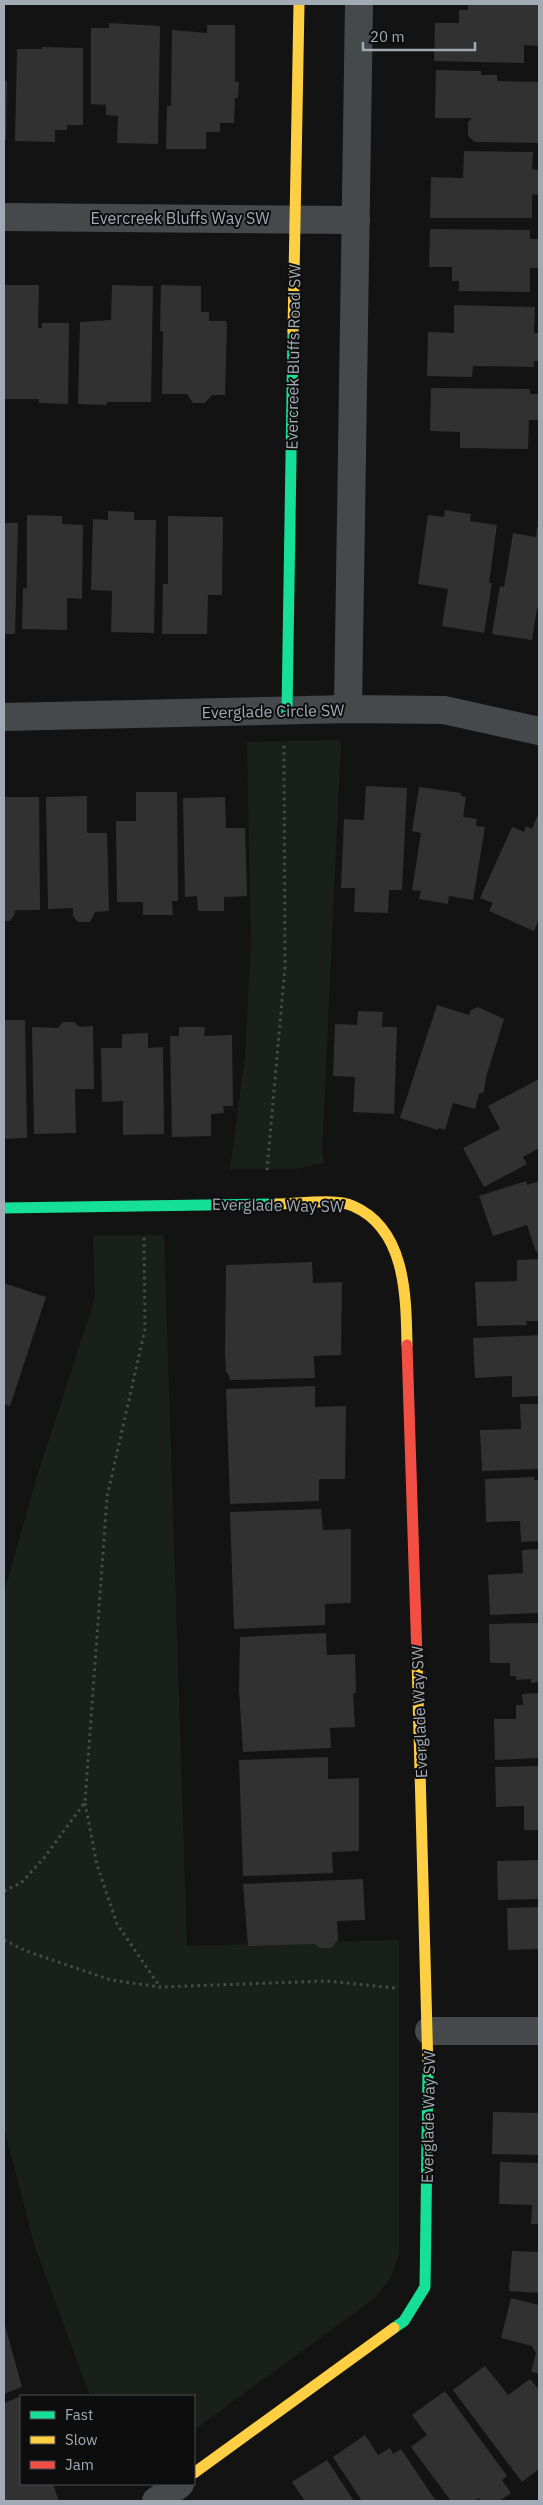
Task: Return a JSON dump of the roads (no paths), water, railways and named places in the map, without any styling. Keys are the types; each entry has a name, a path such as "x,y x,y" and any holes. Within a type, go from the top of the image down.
{"street":[{"name":"Evercreek Bluffs Road SW","path":"287,711 299,4"},
{"path":"348,709 360,4"},
{"name":"Evercreek Bluffs Way SW","path":"4,217 356,220"},
{"name":"Everglade Circle SW","path":"4,717 348,709 444,710 539,731"},
{"name":"Everglade Way SW","path":"4,1208 330,1203 352,1206 366,1214 384,1232 397,1255 403,1277 408,1373 429,2031 425,2287 404,2321 195,2473"},
{"path":"429,2031 539,2031"},
{"path":"156,2501 179,2485"}]}
